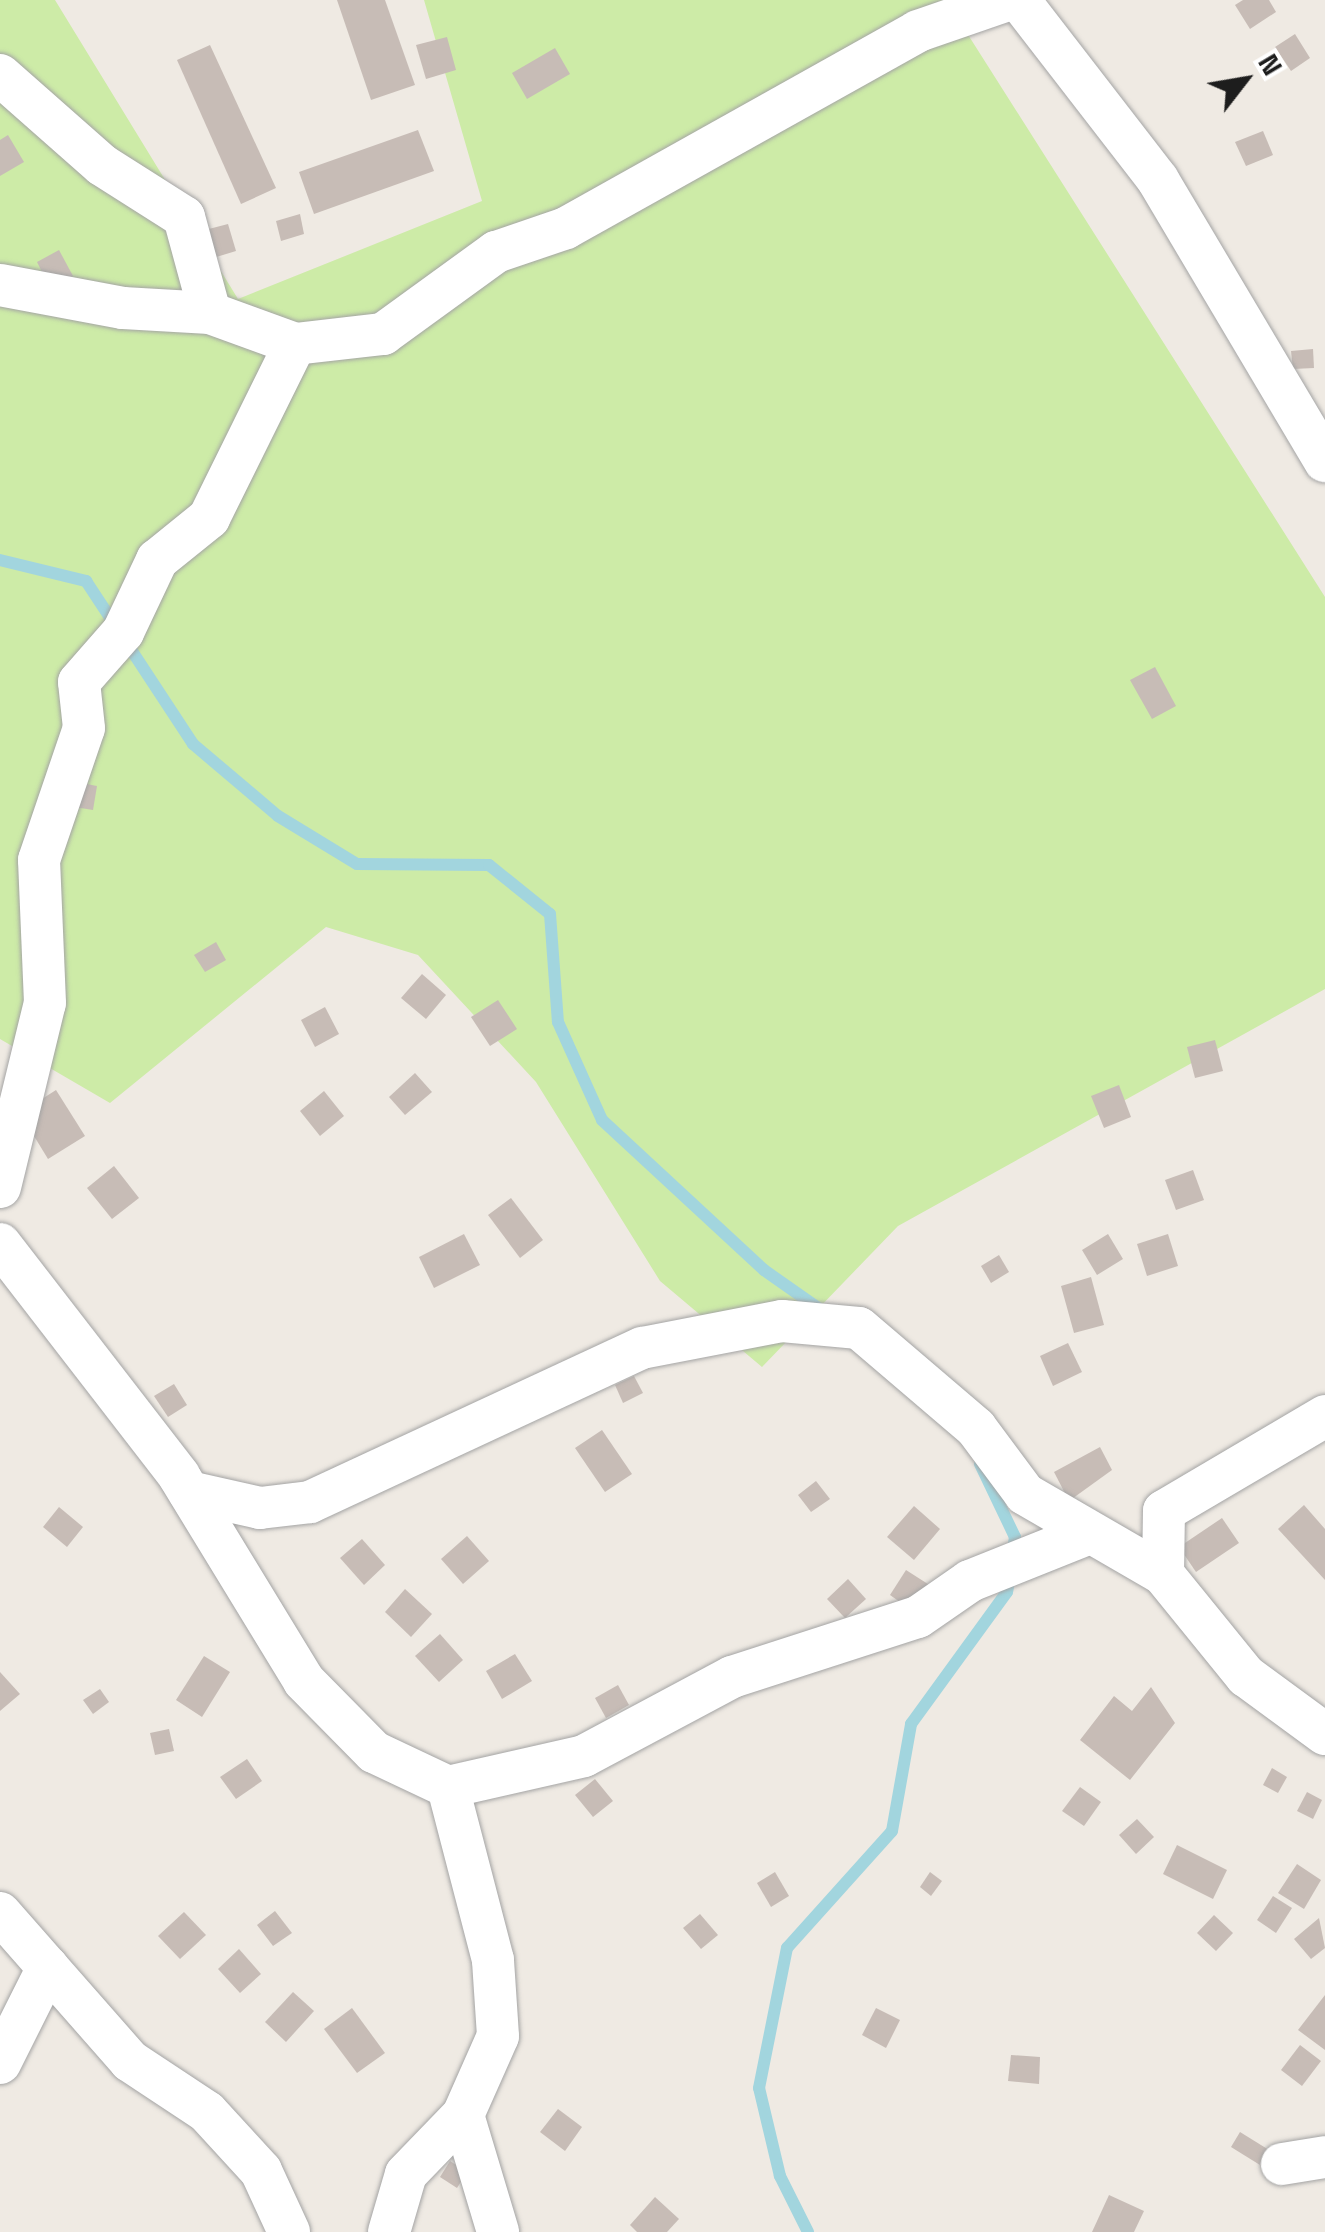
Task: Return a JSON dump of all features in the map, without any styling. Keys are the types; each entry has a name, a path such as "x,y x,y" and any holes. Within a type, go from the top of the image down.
{"street":[{"path":"0,285 122,308 210,313 296,344 383,334 496,252 566,228 918,31 1008,0"},
{"path":"1019,0 1158,180 1318,433"},
{"path":"0,75 102,165 184,217 210,313"},
{"path":"0,1187 45,1002 39,860 84,728 79,682 122,632 156,560 210,518 296,344"},
{"path":"0,1244 189,1492 304,1681 374,1752 448,1787 584,1756 732,1677 918,1617 970,1581 1090,1533"},
{"path":"189,1492 260,1508 310,1502 642,1348 782,1321 841,1324 878,1340 976,1428 1025,1494 1164,1574 1246,1676 1325,1734"},
{"path":"1164,1574 1164,1511 1325,1416"},
{"path":"389,2232 406,2174 463,2115 498,2036 493,1960 448,1787"},
{"path":"0,1913 130,2060 207,2112 262,2171 289,2232"},
{"path":"0,2063 48,1967"},
{"path":"463,2115 498,2232"},
{"path":"1282,2164 1325,2157"}],"green space":[{"path":"0,0 55,0 238,299 482,201 424,0 946,0 1325,597 1325,989 898,1226 762,1367 660,1281 536,1082 418,955 326,927 110,1103 0,1039"}],"building":[{"path":"337,0 385,0 415,85 371,100"},
{"path":"1243,0 1269,0 1276,12 1250,29 1235,5"},
{"path":"1295,34 1310,58 1291,71 1275,47"},
{"path":"447,37 456,70 426,79 416,45"},
{"path":"210,45 276,188 241,204 177,60"},
{"path":"555,48 570,74 527,99 512,73"},
{"path":"418,130 434,171 314,214 299,172"},
{"path":"1263,131 1273,155 1246,166 1235,142"},
{"path":"8,135 24,162 0,176 0,140"},
{"path":"300,214 304,234 281,241 276,221"},
{"path":"228,224 236,251 213,258 205,230"},
{"path":"59,250 73,276 50,288 37,262"},
{"path":"1313,349 1314,368 1293,369 1291,351"},
{"path":"1155,667 1176,706 1152,719 1130,680"},
{"path":"66,780 97,786 93,810 62,805"},
{"path":"216,942 226,960 205,972 194,955"},
{"path":"422,974 446,995 426,1019 401,998"},
{"path":"498,1000 517,1029 490,1046 471,1017"},
{"path":"325,1007 339,1034 315,1047 301,1020"},
{"path":"1215,1040 1223,1071 1195,1078 1187,1047"},
{"path":"415,1073 432,1092 405,1115 389,1097"},
{"path":"1119,1085 1131,1117 1104,1128 1091,1096"},
{"path":"56,1090 85,1136 48,1159 20,1113"},
{"path":"324,1091 344,1116 320,1136 300,1111"},
{"path":"114,1166 139,1198 112,1219 87,1188"},
{"path":"1193,1170 1204,1200 1176,1210 1165,1180"},
{"path":"511,1198 543,1240 520,1258 488,1215"},
{"path":"464,1234 480,1265 434,1288 419,1257"},
{"path":"1108,1234 1123,1259 1097,1275 1082,1250"},
{"path":"1168,1234 1178,1266 1147,1276 1137,1244"},
{"path":"999,1255 1009,1272 991,1283 981,1266"},
{"path":"1091,1277 1104,1325 1074,1333 1061,1286"},
{"path":"1068,1343 1082,1372 1053,1386 1040,1356"},
{"path":"634,1376 643,1393 623,1403 615,1385"},
{"path":"174,1384 187,1405 168,1417 154,1396"},
{"path":"602,1430 632,1474 605,1492 575,1448"},
{"path":"1100,1447 1112,1470 1069,1501 1054,1472"},
{"path":"816,1481 830,1499 811,1512 798,1495"},
{"path":"1304,1505 1325,1529 1325,1580 1278,1529"},
{"path":"914,1506 940,1529 914,1560 887,1537"},
{"path":"59,1507 83,1527 67,1547 43,1527"},
{"path":"1222,1518 1239,1543 1196,1572 1179,1547"},
{"path":"467,1536 489,1561 463,1584 441,1559"},
{"path":"362,1539 385,1565 364,1585 340,1558"},
{"path":"906,1570 931,1586 914,1612 890,1595"},
{"path":"848,1579 866,1599 845,1618 827,1599"},
{"path":"405,1589 432,1614 411,1637 385,1612"},
{"path":"440,1634 463,1660 439,1682 415,1656"},
{"path":"515,1654 532,1681 502,1699 486,1671"},
{"path":"204,1656 230,1672 202,1717 176,1700"},
{"path":"0,1672 20,1694 0,1711"},
{"path":"618,1685 629,1705 606,1718 595,1698"},
{"path":"1151,1687 1175,1723 1130,1780 1080,1740 1114,1696 1132,1711"},
{"path":"100,1689 109,1702 93,1714 83,1700"},
{"path":"169,1729 174,1751 155,1755 150,1733"},
{"path":"247,1759 262,1781 236,1799 220,1777"},
{"path":"1272,1768 1287,1777 1278,1793 1263,1785"},
{"path":"595,1779 613,1801 593,1817 575,1795"},
{"path":"1080,1787 1101,1802 1084,1826 1062,1811"},
{"path":"1307,1792 1322,1800 1313,1819 1297,1811"},
{"path":"1137,1819 1154,1837 1136,1854 1119,1835"},
{"path":"1177,1845 1227,1870 1213,1899 1163,1874"},
{"path":"1297,1864 1321,1880 1304,1909 1278,1893"},
{"path":"775,1872 789,1896 771,1907 757,1883"},
{"path":"930,1872 942,1881 931,1896 920,1887"},
{"path":"1273,1896 1292,1908 1276,1933 1257,1920"},
{"path":"275,1911 292,1933 273,1946 257,1925"},
{"path":"184,1912 206,1935 180,1959 158,1936"},
{"path":"700,1914 718,1935 701,1949 683,1928"},
{"path":"1214,1915 1233,1933 1216,1951 1197,1933"},
{"path":"1319,1918 1325,1948 1311,1959 1294,1939"},
{"path":"239,1949 261,1974 240,1993 218,1969"},
{"path":"293,1992 314,2011 286,2042 265,2022"},
{"path":"1325,1995 1325,2050 1298,2030"},
{"path":"352,2008 385,2053 357,2073 324,2029"},
{"path":"876,2008 900,2020 886,2048 862,2035"},
{"path":"1300,2045 1321,2061 1302,2086 1281,2070"},
{"path":"1011,2055 1040,2057 1039,2084 1008,2081"},
{"path":"558,2109 582,2127 565,2151 540,2132"},
{"path":"1240,2132 1269,2150 1260,2165 1231,2147"},
{"path":"450,2161 467,2172 457,2188 440,2177"},
{"path":"1109,2195 1144,2211 1134,2232 1092,2232"},
{"path":"655,2197 679,2219 667,2232 637,2232 630,2225"}],"waterway":[{"path":"0,560 86,581 193,744 278,816 357,864 489,865 550,914 558,1022 602,1120 764,1270 821,1310"},
{"path":"980,1464 1015,1537 1012,1556"},
{"path":"808,2232 780,2176 759,2088 787,1948 892,1831 911,1724 1007,1592 1010,1576"}]}
